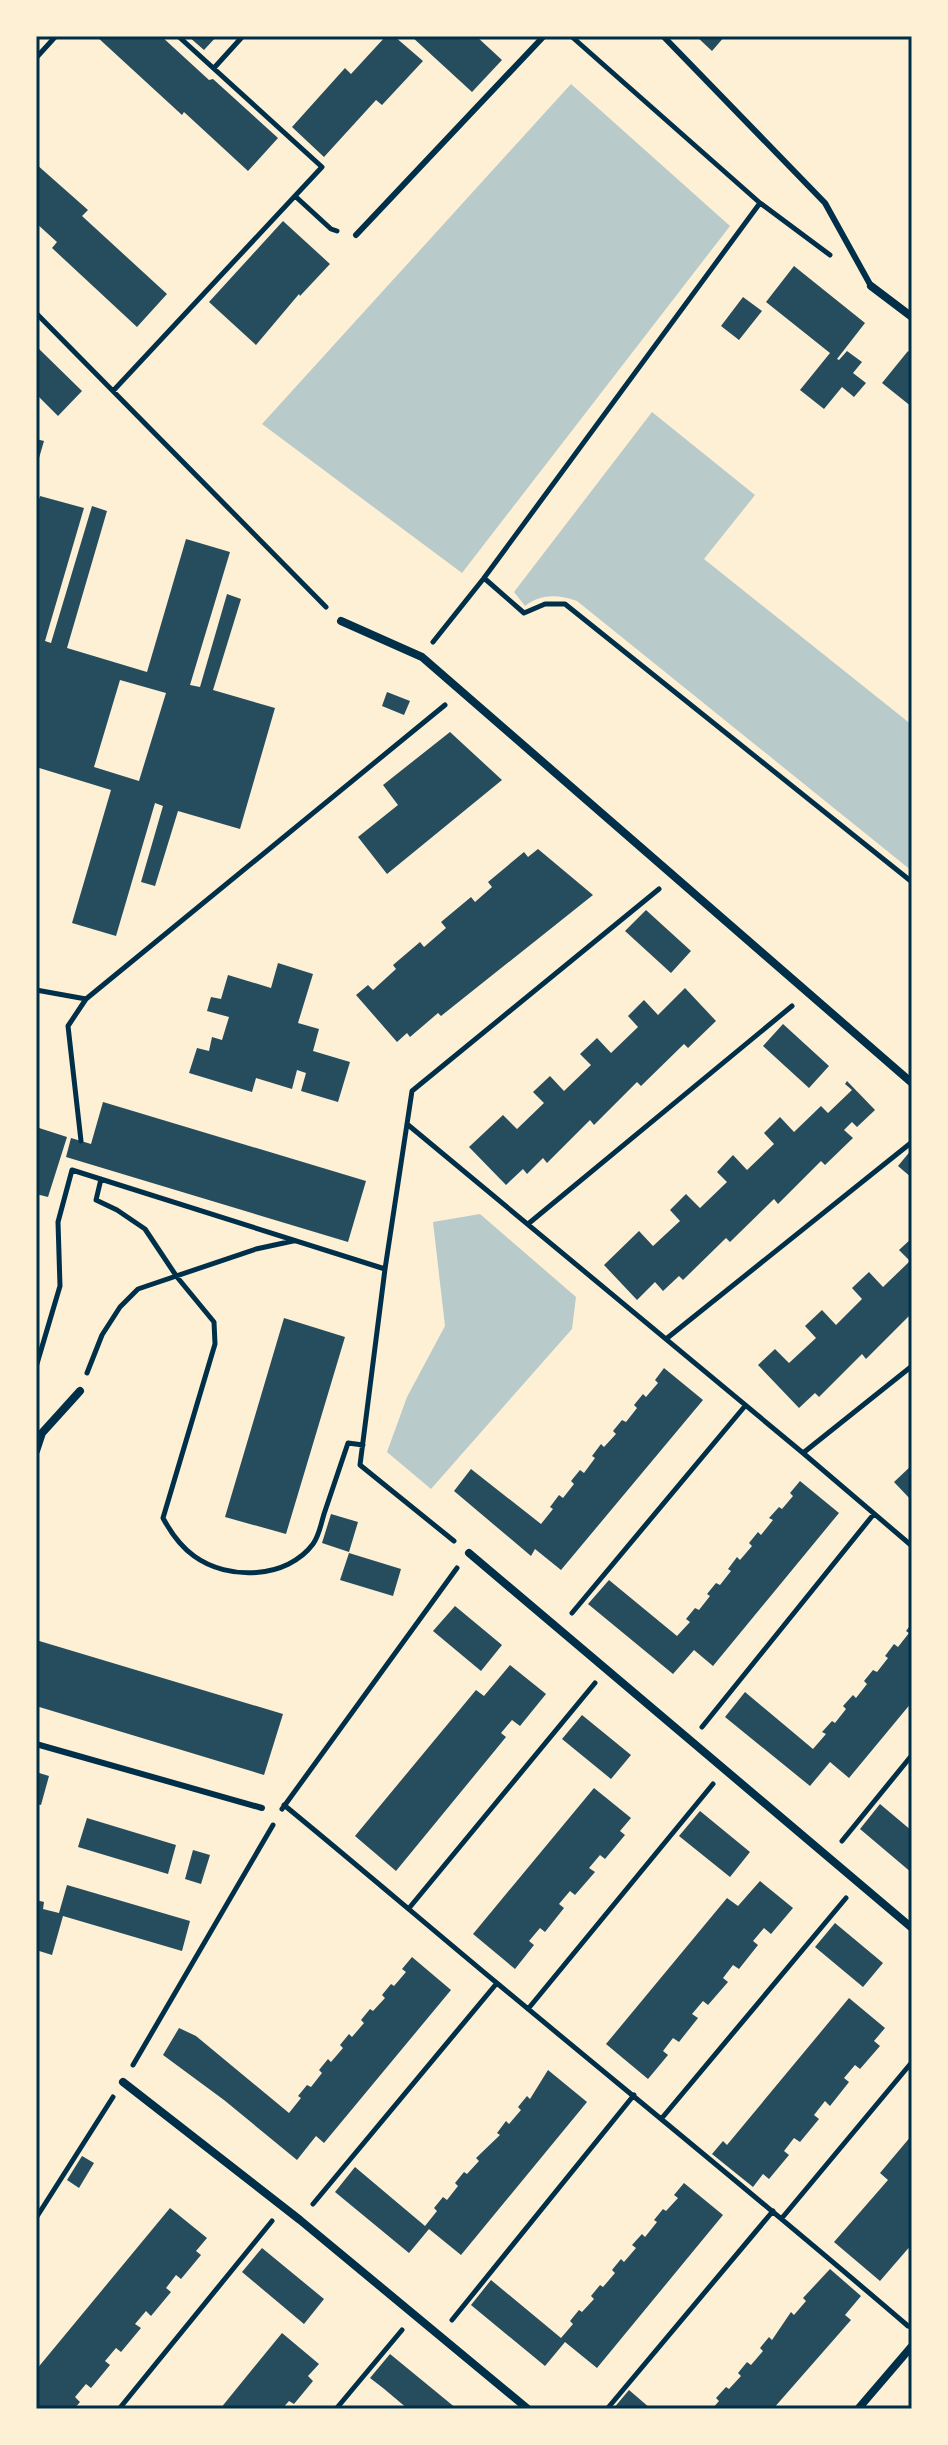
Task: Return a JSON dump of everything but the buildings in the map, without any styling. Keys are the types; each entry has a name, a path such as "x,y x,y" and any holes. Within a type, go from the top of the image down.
{"street":[{"path":"871,286 912,317"},
{"path":"341,621 422,657 912,1083"},
{"path":"36,1451 42,1433 80,1391"},
{"path":"469,1553 912,1928"},
{"path":"123,2082 300,2220 528,2409"},
{"path":"858,2409 912,2346"}],"lane":[{"path":"356,235 544,36"},
{"path":"663,36 825,203 871,286"},
{"path":"36,1744 262,1808"}],"path":[{"path":"36,58 56,36"},
{"path":"113,391 322,167 178,36"},
{"path":"214,68 243,36"},
{"path":"571,36 760,203 834,259"},
{"path":"295,196 331,229 356,235"},
{"path":"422,657 484,578 760,203"},
{"path":"36,313 341,621"},
{"path":"484,578 524,613 545,604 565,604 912,882"},
{"path":"81,1141 68,1026 86,999 461,693"},
{"path":"36,2218 123,2082 284,1805 469,1553 360,1465 412,1091 675,876"},
{"path":"36,990 86,999"},
{"path":"528,1224 808,993"},
{"path":"407,1124 912,1546"},
{"path":"666,1339 912,1142"},
{"path":"36,1367 60,1286 58,1222 75,1159"},
{"path":"72,1170 385,1269"},
{"path":"101,1179 96,1200 145,1229 177,1277 214,1322 212,1355 163,1518 174,1538 194,1556 230,1571 250,1573 297,1561 315,1542 348,1443 363,1445"},
{"path":"80,1391 102,1335 120,1307 138,1289 256,1249 294,1240"},
{"path":"803,1453 912,1366"},
{"path":"559,1629 745,1406"},
{"path":"692,1740 873,1515"},
{"path":"410,1907 607,1669"},
{"path":"829,1857 912,1755"},
{"path":"528,2009 725,1769"},
{"path":"284,1805 410,1907 912,2329"},
{"path":"662,2118 859,1883"},
{"path":"300,2220 497,1983"},
{"path":"782,2218 912,2062"},
{"path":"439,2336 634,2095"},
{"path":"119,2409 283,2207"},
{"path":"607,2409 773,2211"},
{"path":"336,2409 414,2315"}],"shaded area":[{"path":"571,84 730,226 462,573 262,424"},
{"path":"652,412 755,495 704,559 912,725 912,871 577,601 551,596 525,606 514,592"},
{"path":"480,1214 576,1297 572,1329 431,1489 387,1452 407,1397 445,1326 433,1222"}]}
